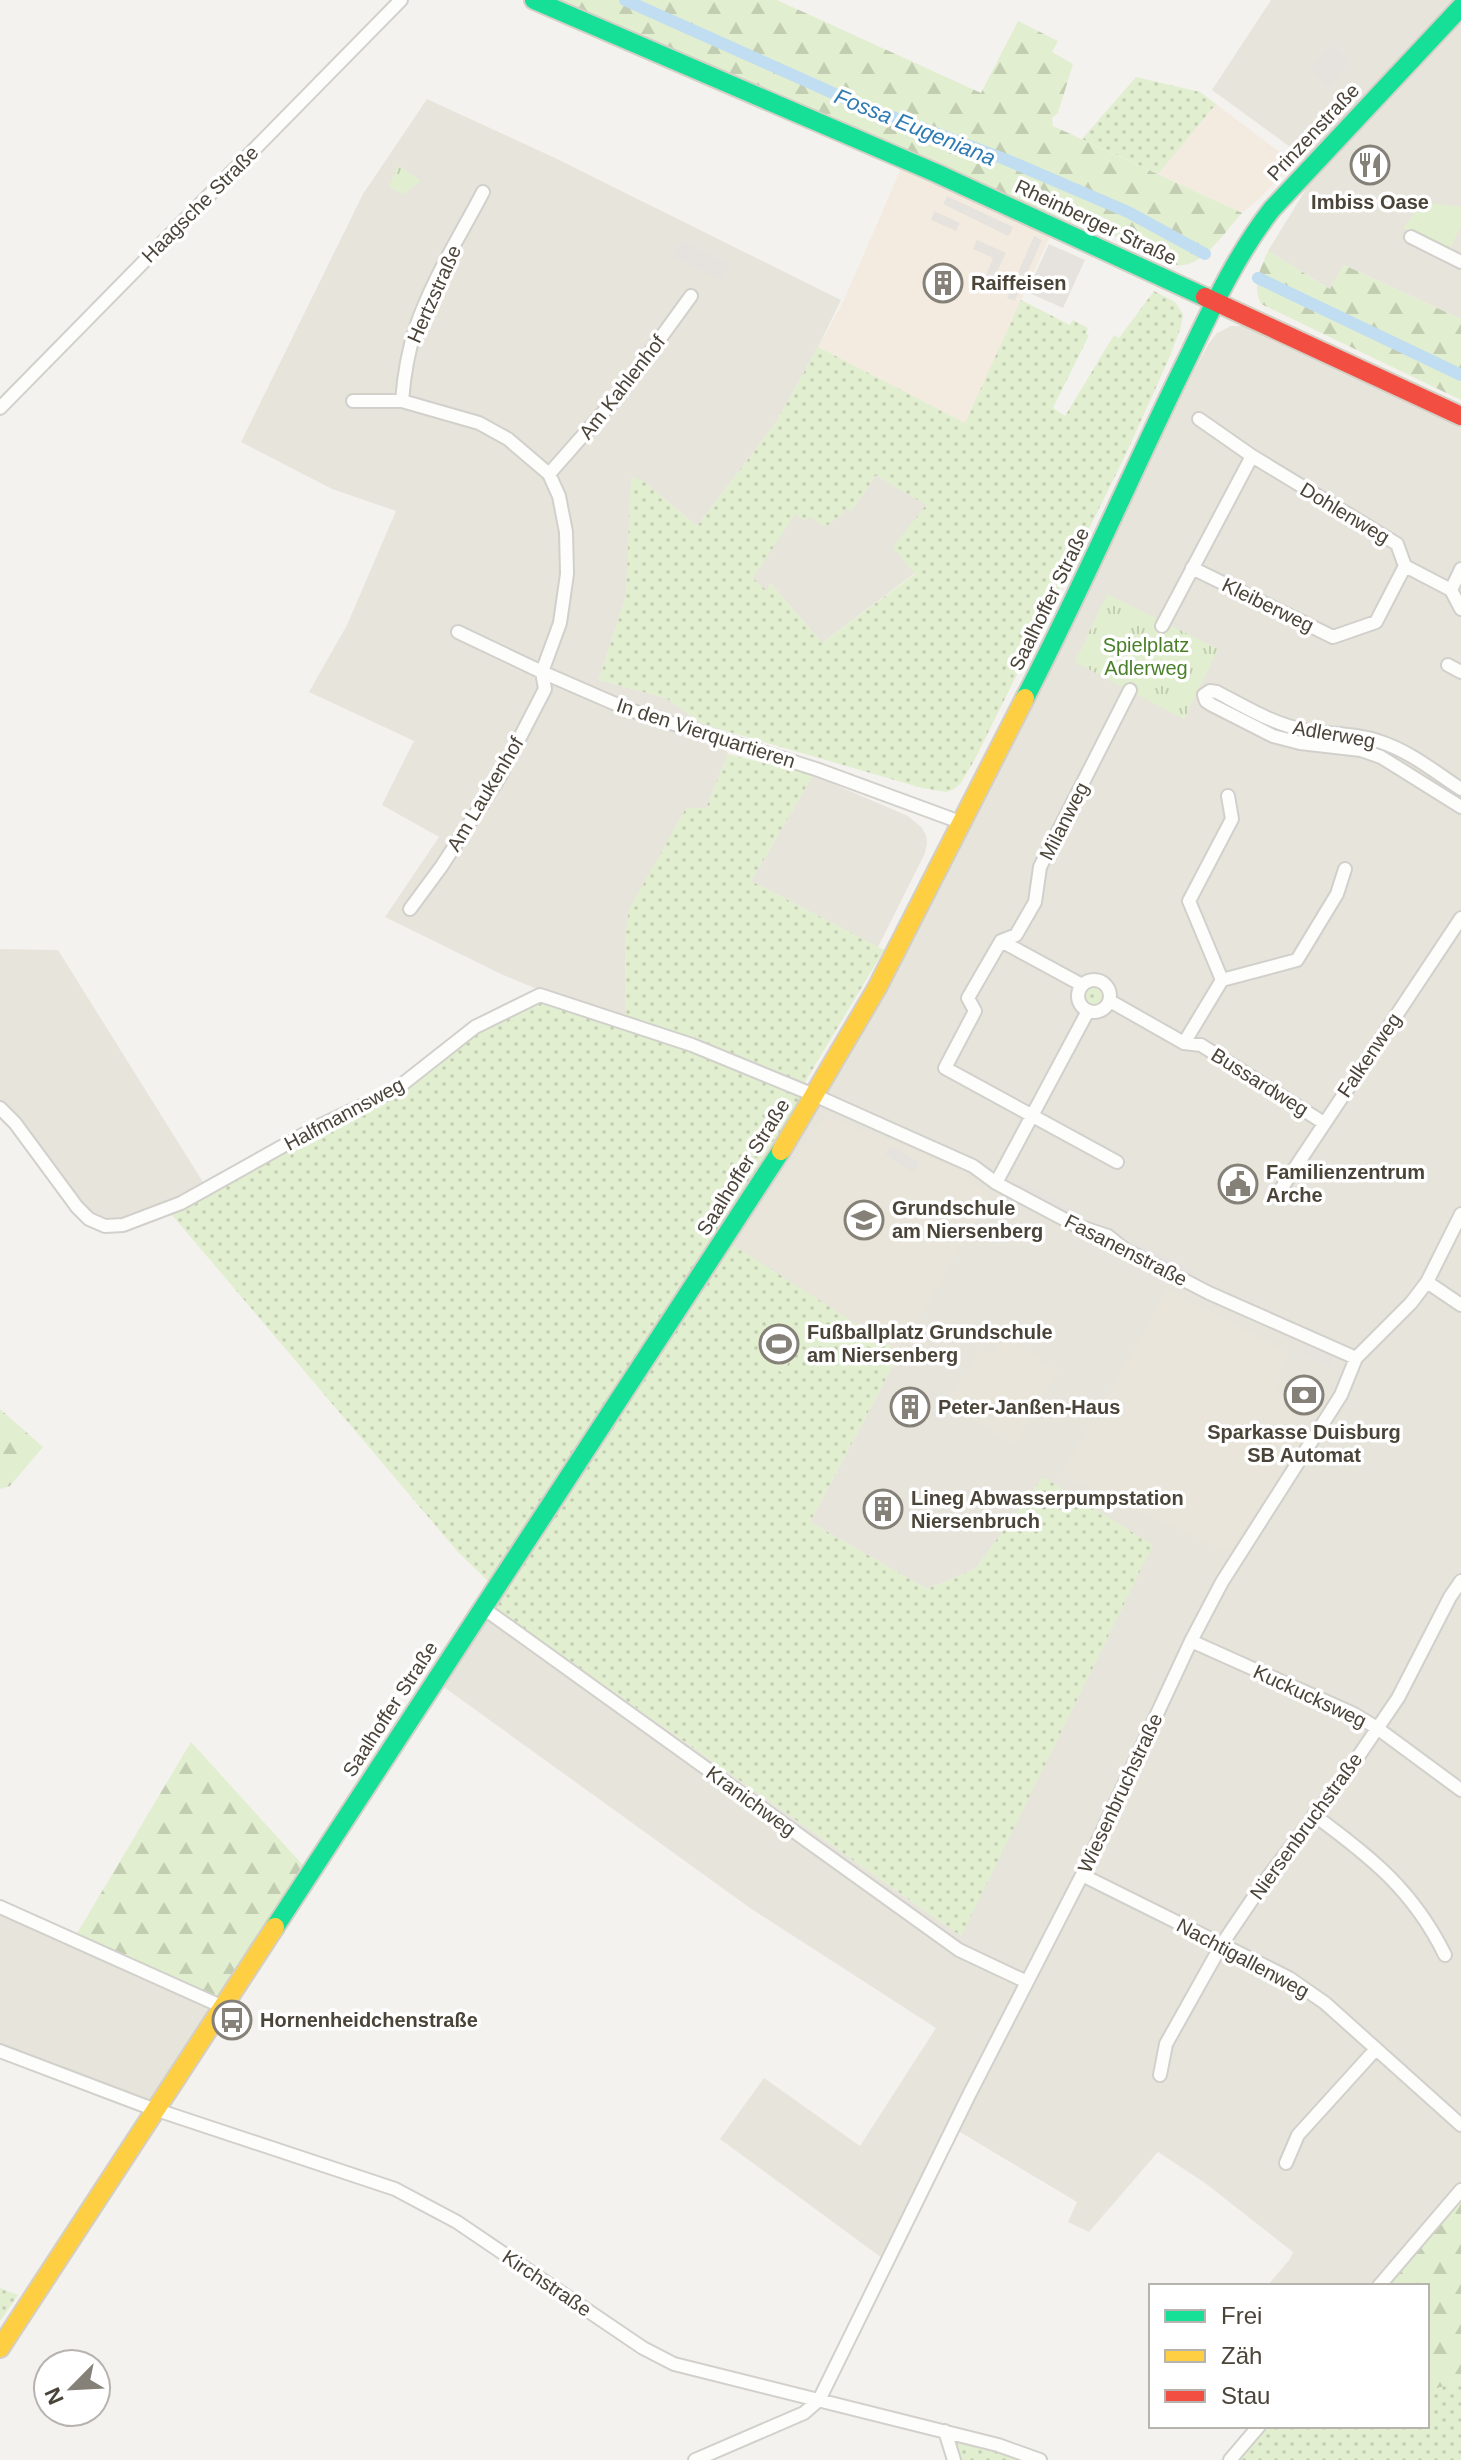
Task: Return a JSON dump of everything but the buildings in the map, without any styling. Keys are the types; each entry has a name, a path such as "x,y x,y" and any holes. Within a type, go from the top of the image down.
{"main road":[{"name":"Rheinberger Straße","path":"534,0 925,168 1461,416"},
{"name":"Prinzenstraße","path":"1216,301 1244,248 1266,215 1461,7"},
{"name":"Saalhoffer Straße","path":"0,2348 765,1178 877,988 1066,619 1121,495 1216,301"}],"street":[{"name":"Haagsche Straße","path":"0,408 401,0"},
{"name":"Hertzstraße","path":"402,401 405,365 416,326 483,192"},
{"path":"1411,237 1461,262"},
{"name":"Am Kahlenhof","path":"549,474 622,391 691,296"},
{"path":"353,401 402,401 479,423 508,439 549,474"},
{"name":"Dohlenweg","path":"1199,419 1252,456 1397,544 1405,566 1451,590"},
{"path":"1162,626 1252,456"},
{"name":"Am Laukenhof","path":"410,909 499,778 545,689 542,672 560,623 567,574 566,532 559,496 549,474"},
{"name":"Kleiberweg","path":"1192,568 1333,637 1376,622 1405,566"},
{"path":"1461,569 1451,590 1461,609"},
{"name":"In den Vierquartieren","path":"458,632 542,672 652,718 816,769 960,822"},
{"path":"1448,665 1461,672"},
{"name":"Milanweg","path":"1033,1115 945,1068 975,1011 968,998 1001,941 1016,935 1035,902 1040,867 1130,690"},
{"name":"Adlerweg","path":"1461,789 1406,752 1379,741 1277,724 1217,692 1210,691 1204,695 1212,705 1269,735 1300,743 1361,750 1381,757 1461,807"},
{"path":"1222,980 1189,901 1232,819 1228,796"},
{"path":"1184,1043 1222,980 1297,960 1337,894 1345,869"},
{"name":"Falkenweg","path":"1279,1192 1461,918"},
{"path":"1001,941 1082,985"},
{"path":"1093,980 1101,981 1110,990 1110,1001 1100,1012 1088,1011 1082,1007 1078,997 1082,985 1093,980"},
{"name":"Halfmannsweg","path":"0,1108 15,1123 77,1207 97,1224 113,1227 138,1221 181,1203 317,1127 395,1090 475,1027 540,995 692,1045 814,1095"},
{"name":"Bussardweg","path":"1110,1001 1184,1043 1201,1045 1324,1123"},
{"path":"996,1183 1088,1011"},
{"name":"Fasanenstraße","path":"814,1095 973,1166 996,1183 1075,1225 1108,1236 1124,1249 1209,1293 1356,1358"},
{"path":"1033,1115 1117,1162"},
{"name":"Wiesenbruchstraße","path":"819,2400 1082,1875 1191,1641 1230,1569 1341,1395 1356,1358 1411,1303 1427,1282 1461,1214"},
{"path":"1427,1282 1461,1305"},
{"name":"Niersenbruchstraße","path":"1160,2075 1166,2044 1222,1944 1398,1698 1461,1581"},
{"name":"Kranichweg","path":"483,1608 959,1950 1027,1982"},
{"name":"Kuckucksweg","path":"1191,1641 1354,1714 1460,1786"},
{"path":"1314,1815 1360,1849 1394,1880 1431,1927 1445,1955"},
{"name":"Nachtigallenweg","path":"1082,1875 1289,1978 1325,2003 1461,2125"},
{"path":"0,1907 223,2007"},
{"path":"1286,2163 1298,2135 1376,2049"},
{"path":"0,2051 156,2109"},
{"name":"Kirchstraße","path":"156,2109 395,2189 457,2222 643,2348 674,2364 945,2431 1040,2460"},
{"path":"1381,2284 1461,2190"},
{"path":"695,2460 804,2413 819,2400"},
{"path":"1230,2460 1257,2428"},
{"path":"945,2431 954,2460"}],"shaded area":[{"path":"1271,0 1461,0 1461,319 1344,265 1330,289 1268,251 1319,168 1212,90"},
{"path":"1333,44 1351,62 1328,87 1309,69"},
{"path":"427,99 555,158 841,300 775,424 697,526 643,481 632,515 626,595 599,680 666,698 702,723 719,729 728,754 706,808 625,935 626,1022 582,1008 501,974 385,917 439,837 382,805 414,741 309,692 347,625 396,511 332,489 241,442 363,194"},
{"path":"1216,104 1289,159 1282,175 1242,213 1158,174"},
{"path":"905,159 1054,228 965,423 818,347 843,302"},
{"path":"947,196 1013,227 1010,234 1008,236 943,204"},
{"path":"934,211 960,223 956,231 931,220"},
{"path":"1034,236 1042,240 1015,301 1007,298"},
{"path":"680,240 729,264 721,280 672,256"},
{"path":"977,240 1006,253 989,289 981,286 993,258 973,249"},
{"path":"1049,244 1085,260 1063,308 1027,292"},
{"path":"1231,326 1250,326 1461,427 1461,2194 1382,2284 1269,2284 1293,2252 1205,2183 1158,2152 1089,2232 1068,2222 1077,2202 955,2129 886,2261 720,2139 764,2078 860,2146 936,2028 750,1908 434,1680 486,1602 961,1936 1043,1477 975,1569 927,1589 810,1522 900,1352 729,1243 817,1106 1158,436 1217,333"},
{"path":"876,475 927,505 915,573 822,643 771,584 767,592 752,578 795,513 810,516 846,508 851,511"},
{"path":"813,775 908,816 926,835 925,853 878,947 751,881"},
{"path":"0,949 58,950 206,1187 106,1229 90,1220 0,1108"},
{"name":"Grundschule am Niersenberg","path":"827,1118 909,1147 961,1172 990,1195 900,1352 736,1244 804,1144"},
{"path":"891,1146 920,1163 913,1172 885,1155"},
{"path":"1018,1181 1077,1211 1071,1222 1012,1191"},
{"path":"1132,1240 1194,1271 1190,1278 1128,1248"},
{"path":"1167,1289 1290,1354 1272,1383 1277,1392 1304,1410 1297,1424 1308,1432 1229,1552 1060,1475"},
{"path":"1005,1337 1058,1371 1013,1445 947,1402 982,1349 993,1354"},
{"path":"1305,1344 1335,1357 1329,1367 1301,1349"},
{"path":"0,1908 223,2007 156,2109 0,2051"}],"green space":[{"path":"549,0 777,0 981,93 1018,21 1058,41 1052,52 1073,64 1058,113 1052,118 1053,126 1242,213 1204,255 1186,265 1177,265 1117,237 1078,225 822,119"},
{"path":"1136,77 1200,92 1216,104 1158,174 1082,139"},
{"path":"398,165 421,181 403,194 389,187"},
{"path":"1423,202 1461,207 1461,226 1449,251 1403,228"},
{"path":"1268,251 1330,289 1344,265 1461,319 1461,400 1261,304 1257,283"},
{"path":"1154,291 1175,302 1183,314 1170,356 1126,454 975,759 954,789 946,792 922,788 719,729 702,723 666,698 599,680 626,595 631,477 643,481 697,526 775,424 818,347 965,423 1021,300 1070,325 1073,320 1088,328 1086,334 1089,335 1053,408 1065,416 1114,335 1119,338","holes":["876,475 926,505 893,547 915,574 822,643 770,583 767,591 753,578 795,514 805,521 810,516 825,527 846,508 851,511"]},
{"name":"Spielplatz Adlerweg","path":"1107,594 1218,649 1184,719 1075,662"},
{"path":"728,754 813,775 751,881 884,950 802,1087 814,1095 724,1239 900,1352 810,1522 927,1589 975,1569 1043,1477 1153,1545 961,1936 486,1602 495,1588 458,1552 166,1208 400,1087 475,1028 546,993 626,1022 625,935 629,910 686,808 706,808"},
{"path":"1091,986 1099,986 1105,996 1099,1006 1091,1006 1085,1000 1085,992"},
{"name":"Fußballplatz Grundschule am Niersenberg","path":"776,1315 806,1331 783,1373 753,1357"},
{"path":"0,1409 43,1447 10,1486 0,1489"},
{"path":"191,1742 310,1873 223,2007 73,1940"},
{"path":"1461,2194 1461,2381 1429,2390 1429,2284 1383,2284"},
{"path":"0,2288 18,2295 0,2321"},
{"path":"1461,2381 1461,2460 1236,2460 1263,2428 1429,2428 1429,2390"},
{"path":"945,2431 1040,2460 954,2460"}],"waterway":[{"name":"Fossa Eugeniana","path":"625,0 853,102 1007,160 1128,212 1205,254"},
{"name":"Fossa Eugeniana","path":"1258,278 1461,375"}],"traffic: fast":[{"path":"534,0 936,173 1205,297"},
{"path":"1025,698 1201,331 1245,248 1272,209 1461,7"},
{"path":"275,1927 781,1151"}],"traffic: slow":[{"path":"781,1151 877,988 1025,698"},
{"path":"0,2348 275,1927"}],"traffic: jam":[{"path":"1205,297 1461,416"}],"place":[{"name":"Imbiss Oase","path":"1370,165"},
{"name":"Raiffeisen","path":"943,283"},
{"name":"Familienzentrum Arche","path":"1238,1184"},
{"name":"Grundschule am Niersenberg","path":"864,1220"},
{"name":"Fußballplatz Grundschule am Niersenberg","path":"779,1344"},
{"name":"Sparkasse Duisburg SB Automat","path":"1304,1395"},
{"name":"Peter-Janßen-Haus","path":"910,1407"},
{"name":"Lineg Abwasserpumpstation Niersenbruch","path":"883,1509"},
{"name":"Hornenheidchenstraße","path":"232,2020"}]}
